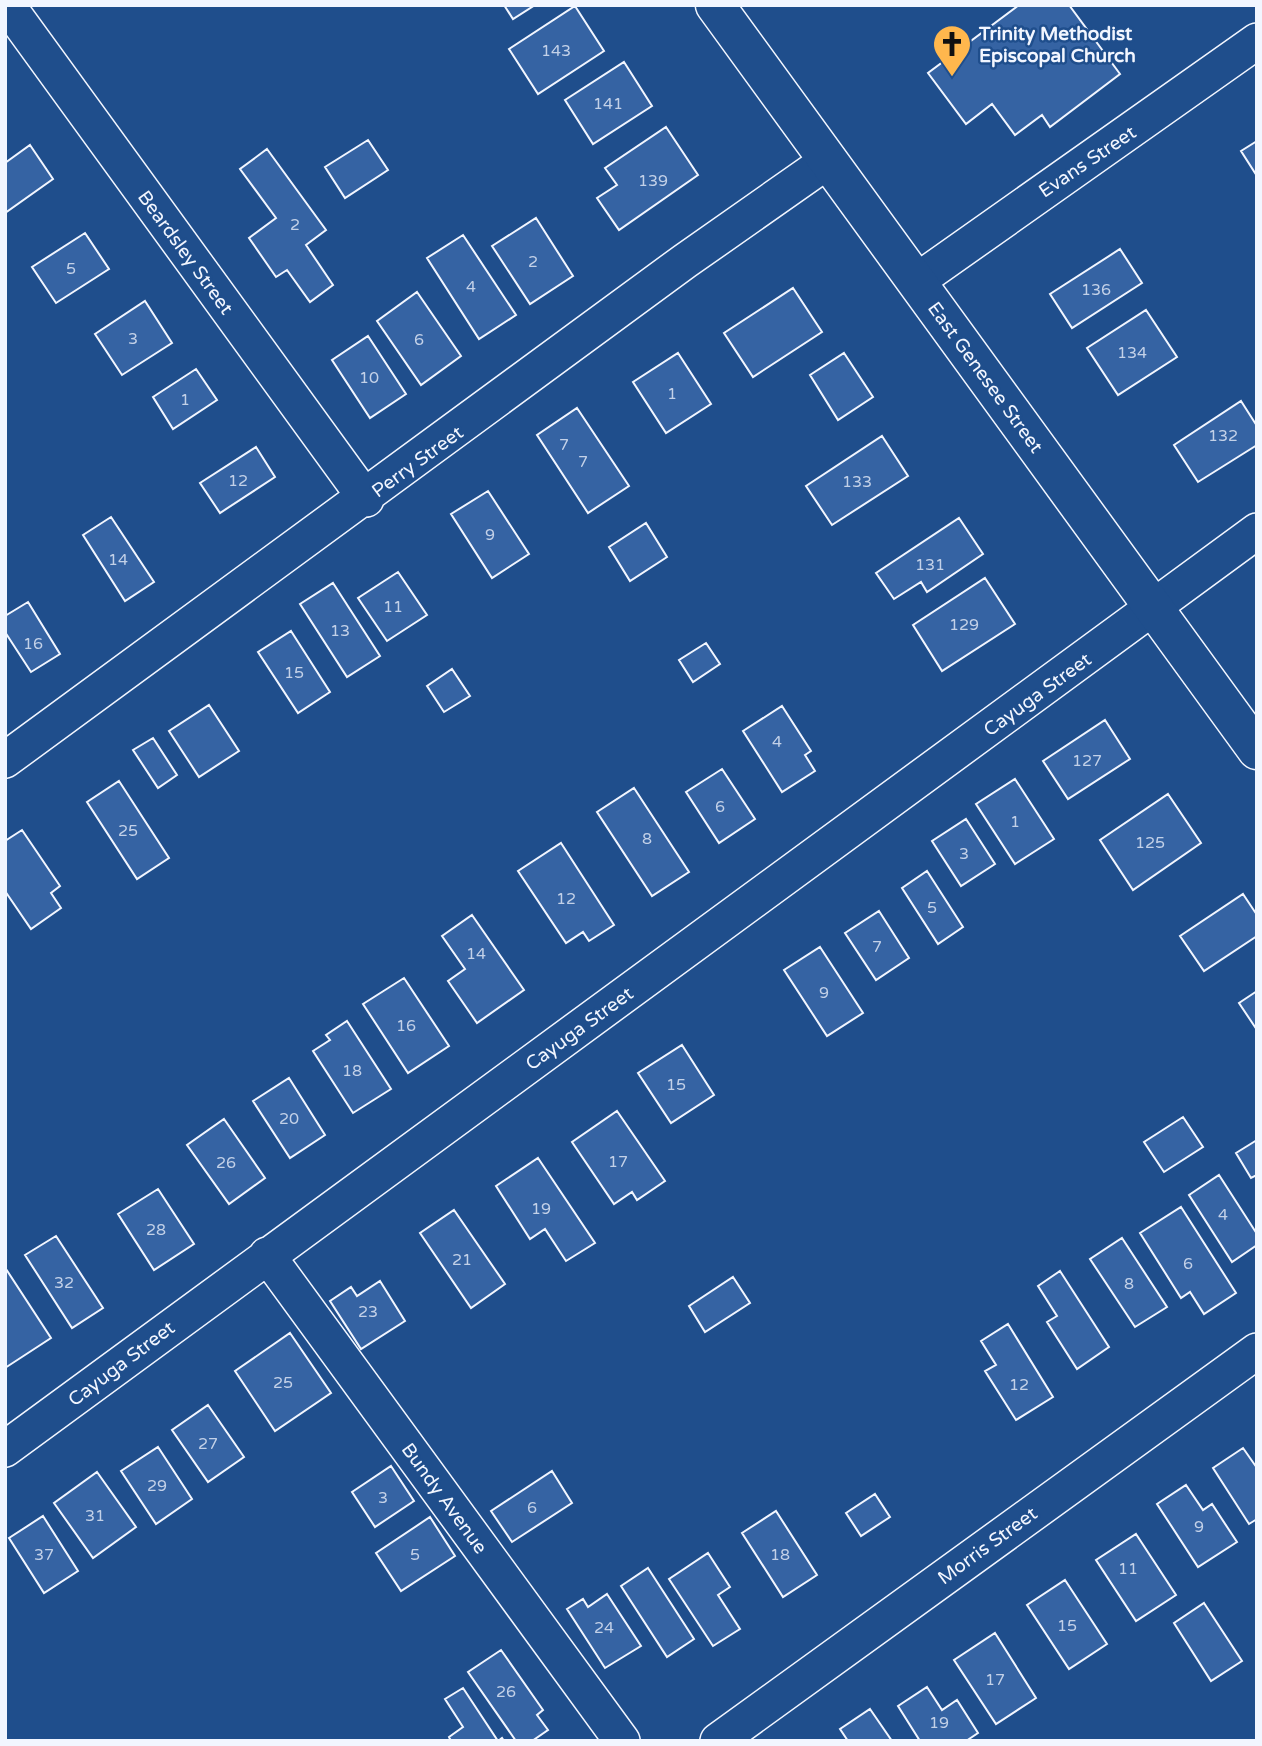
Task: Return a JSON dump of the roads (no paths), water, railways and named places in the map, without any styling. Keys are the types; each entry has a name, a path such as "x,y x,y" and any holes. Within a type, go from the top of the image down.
{"highway":[{"name":"East Genesee Street","path":"715,5 1257,750"}],"street":[{"name":"Beardsley Street","path":"7,5 366,499"},
{"name":"Evans Street","path":"917,281 1257,40"},
{"name":"Perry Street","path":"5,760 366,499 685,261 829,160"},
{"name":"Cayuga Street","path":"5,1449 1257,531"},
{"name":"Bundy Avenue","path":"267,1255 622,1741"},
{"name":"Morris Street","path":"718,1741 1257,1351"}],"place":[{"name":"Trinity Methodist Episcopal Church","path":"952,78"}]}
